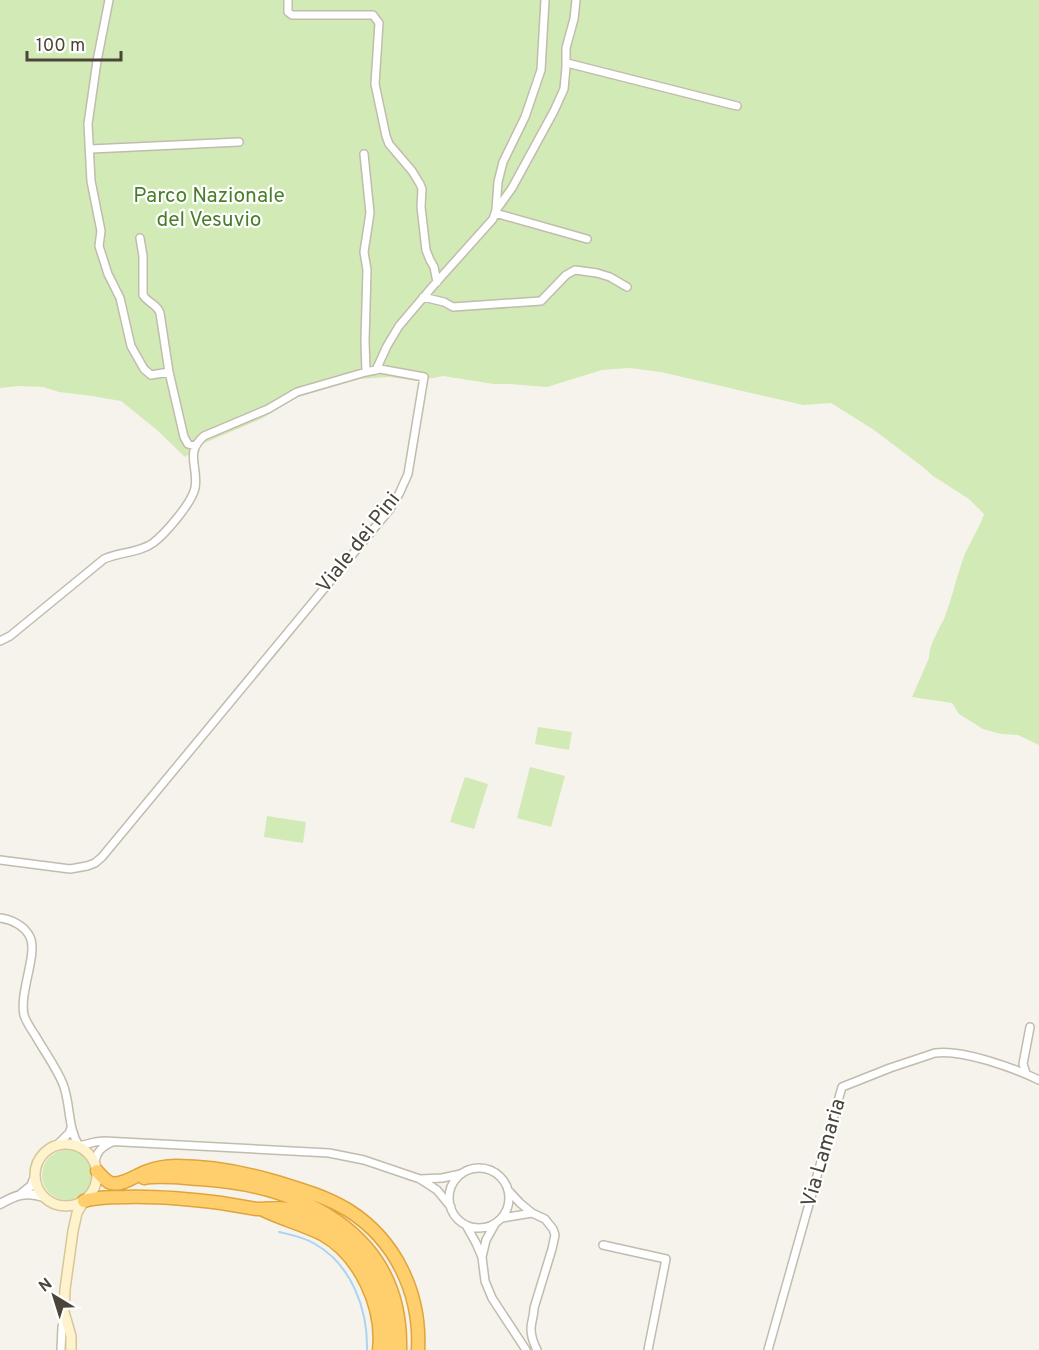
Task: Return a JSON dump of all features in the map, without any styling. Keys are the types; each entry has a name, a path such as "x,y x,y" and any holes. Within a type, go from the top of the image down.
{"highway":[{"path":"96,1166 105,1180 112,1184 155,1177 242,1183 297,1200 332,1219 362,1243 384,1272 394,1296 399,1323 400,1350"},
{"path":"128,1180 146,1172 176,1166 229,1171 292,1187 325,1198 349,1211 378,1235 405,1274 416,1308 418,1350"},
{"path":"84,1201 101,1197 156,1196 199,1200 260,1209 324,1235 348,1256 364,1280 375,1305 380,1333 379,1350"},
{"path":"260,1209 275,1207 302,1213 332,1229 355,1248 372,1270 384,1293 391,1326 391,1350"}],"main road":[{"path":"71,1350 71,1336 65,1316 66,1278 73,1232 77,1213 91,1194 97,1180 96,1166 91,1155 79,1146 57,1145 40,1158 35,1177 44,1197 67,1211 73,1232"},
{"path":"61,1206 75,1205 84,1201"}],"street":[{"path":"109,0 88,124 91,181 101,231 99,246 108,274 120,298 131,346 149,374 169,372"},
{"path":"288,0 288,12 292,15 373,15 379,23 375,84 386,136 389,144 412,171 422,189 421,207 426,250 434,267 436,282"},
{"path":"496,212 498,182 503,162 525,117 541,69 545,0"},
{"path":"376,370 399,326 493,219 512,188 564,89 566,48 574,19 576,0"},
{"path":"567,63 737,106"},
{"path":"91,150 239,142"},
{"path":"364,154 370,213 364,252 368,270 366,372"},
{"path":"496,212 587,239"},
{"path":"0,641 10,636 104,559 152,544 186,506 195,488 193,453 195,447 188,444 184,437 169,372 159,309 143,295 140,238"},
{"path":"423,297 453,307 541,300 566,275 575,270 610,277 627,287"},
{"name":"Viale dei Pini","path":"0,860 70,869 95,863 102,857 390,509 408,474 424,377 380,369 297,392 268,409 204,436 195,447"},
{"path":"0,918 7,918 20,925 30,937 32,950 23,1003 24,1017 64,1086 72,1134 79,1146 95,1142 112,1142 330,1153 364,1160 420,1179 437,1190 451,1207"},
{"path":"1026,1074 1023,1064 1030,1027"},
{"name":"Via Lamaria","path":"768,1350 842,1086 942,1052 960,1054 1007,1066 1039,1080"},
{"path":"57,1145 71,1128"},
{"path":"96,1166 96,1154 112,1142"},
{"path":"420,1179 452,1177 471,1170 486,1169 500,1176 520,1203 532,1213"},
{"path":"464,1173 458,1178 450,1192 451,1207 454,1215 466,1225 476,1243 482,1257 485,1281 492,1298 526,1350"},
{"path":"21,1195 31,1186 35,1177"},
{"path":"482,1257 486,1240 508,1204 508,1189"},
{"path":"0,1204 29,1193 44,1197"},
{"path":"466,1225 481,1228 512,1215 532,1213 540,1215 549,1222 555,1235 534,1308 531,1329 532,1340 537,1350"},
{"path":"603,1245 666,1259 648,1350"},
{"path":"61,1350 65,1316"}],"green space":[{"name":"Parco Nazionale del Vesuvio","path":"0,0 1039,0 1039,745 1018,735 1001,734 983,729 959,714 952,703 912,697 929,658 932,643 944,619 963,558 984,514 969,499 933,476 874,430 831,403 803,405 661,372 629,368 602,370 547,387 494,384 443,376 417,381 389,377 359,379 295,398 261,419 202,444 185,457 157,430 121,401 59,392 43,387 0,388"},
{"path":"538,727 572,732 569,750 535,744"},
{"path":"530,767 565,776 551,827 517,818"},
{"path":"465,777 488,784 474,829 450,822"},
{"path":"267,816 306,822 303,843 264,837"},
{"path":"67,1150 85,1157 92,1175 85,1193 67,1200 49,1193 42,1175 49,1157"}],"waterway":[{"path":"279,1232 298,1236 311,1242 328,1253 348,1276 361,1304 367,1335 367,1350"}]}
